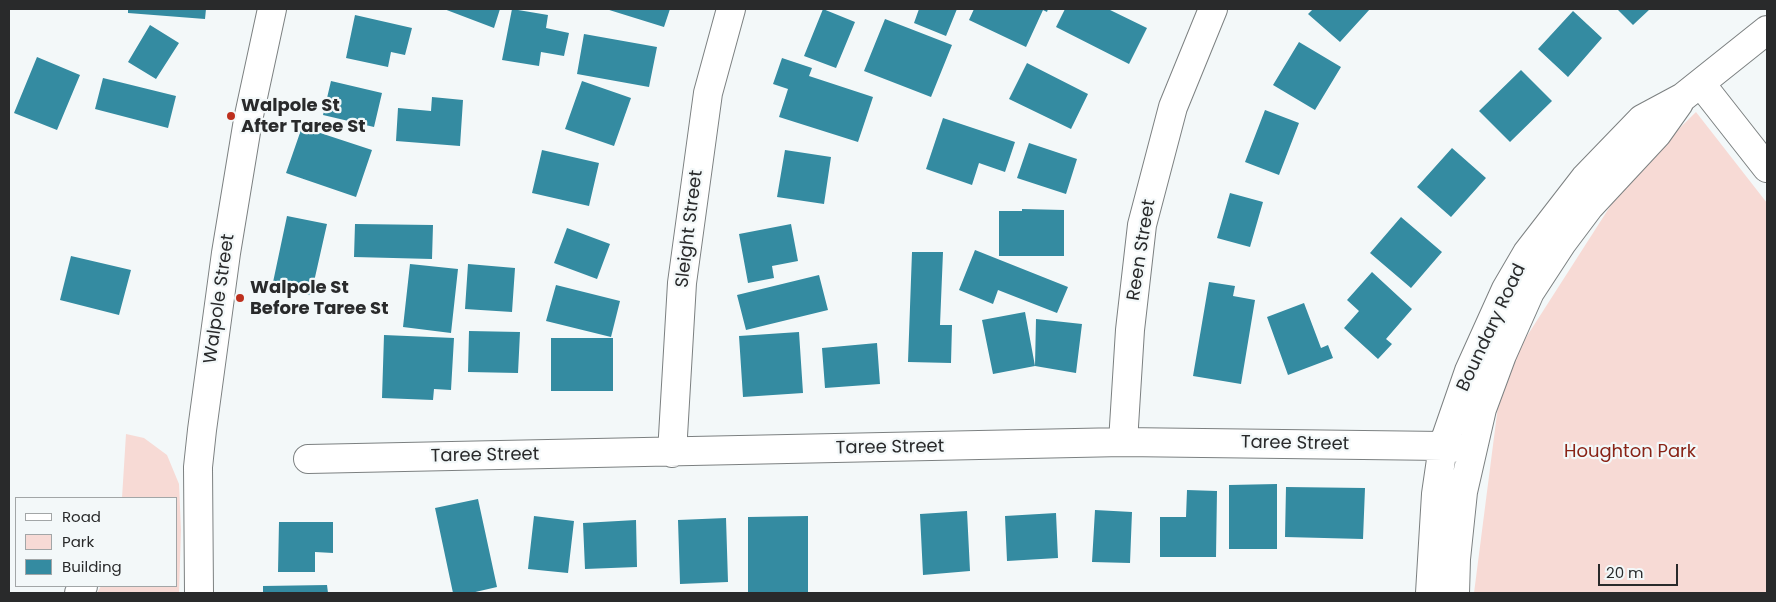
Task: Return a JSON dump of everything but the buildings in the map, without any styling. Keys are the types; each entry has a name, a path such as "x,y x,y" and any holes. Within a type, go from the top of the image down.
{"street":[{"name":"Walpole Street","path":"199,593 198,467 202,430 226,253 248,120 272,9"},
{"name":"Sleight Street","path":"672,453 683,274 708,93 731,9"},
{"name":"Reen Street","path":"1123,442 1130,330 1142,225 1173,107 1214,9"},
{"name":"Boundary Road","path":"1430,593 1436,494 1443,446 1469,371 1506,290 1527,253 1585,178 1642,119 1692,90 1767,30"},
{"name":"Boundary Road","path":"1455,593 1456,559 1462,502 1482,409 1499,363 1530,292 1562,243 1589,207 1657,134 1692,90"},
{"path":"1692,90 1767,168"},
{"name":"Taree Street","path":"308,459 672,453 1123,442 1443,446 1472,450"}],"green space":[{"name":"Houghton Park","path":"1696,112 1767,203 1767,593 1474,593 1502,375 1627,180"},
{"path":"126,434 144,438 167,455 179,484 181,530 179,593 97,593 100,587 178,587 178,497 122,497"}],"place":[{"name":"Walpole St After Taree St","path":"231,116"},
{"name":"Walpole St Before Taree St","path":"240,298"}]}
